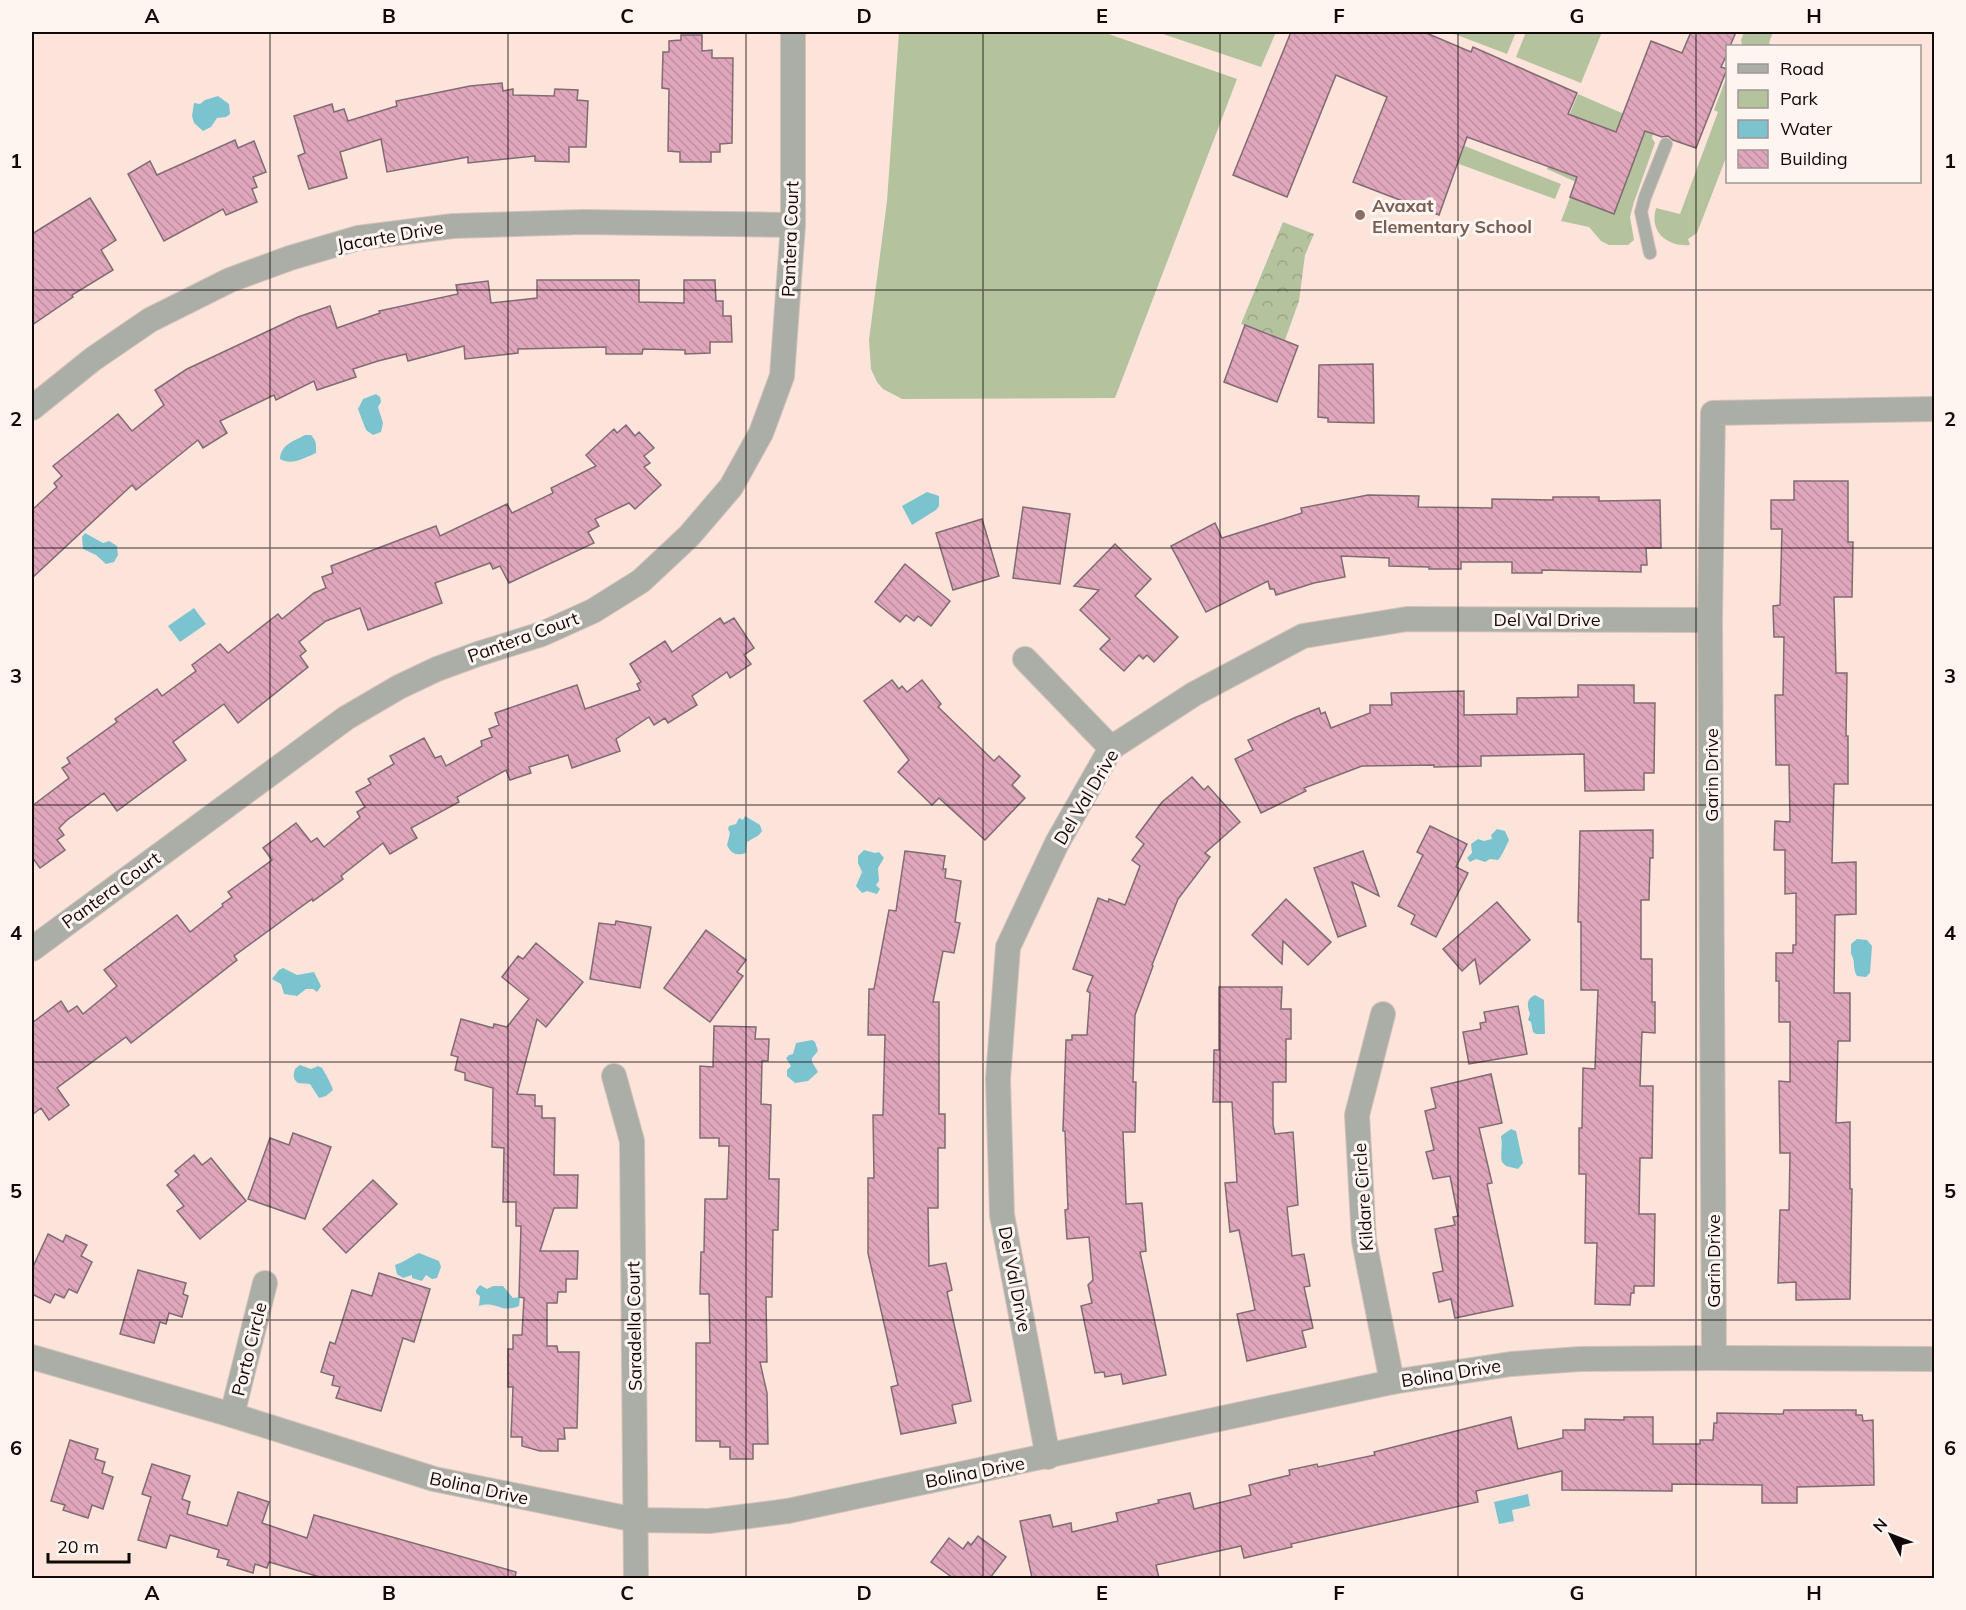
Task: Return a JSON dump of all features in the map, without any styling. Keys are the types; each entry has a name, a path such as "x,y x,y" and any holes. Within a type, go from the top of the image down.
{"street":[{"name":"Pantera Court","path":"32,949 346,718 399,687 437,669 542,634 593,611 641,581 689,536 730,487 761,433 782,376 793,225 793,32"},
{"name":"Jacarte Drive","path":"32,408 93,360 150,320 230,280 290,258 358,238 453,226 571,222 793,225"},
{"name":"Garin Drive","path":"1714,1358 1710,620 1713,413 1935,409"},
{"name":"Del Val Drive","path":"1048,1457 1002,1215 998,1079 1008,947 1057,843 1111,748 1194,694 1303,636 1407,619 1710,620"},
{"path":"1025,659 1111,748"},
{"name":"Kildare Circle","path":"1383,1014 1357,1115 1364,1241 1392,1382"},
{"name":"Saradella Court","path":"614,1076 632,1141 636,1578"},
{"name":"Porto Circle","path":"232,1415 265,1283"},
{"name":"Bolina Drive","path":"32,1357 232,1415 434,1479 636,1520 709,1521 788,1512 1392,1382 1511,1364 1580,1359 1935,1359"}],"lane":[{"path":"1650,253 1641,212 1665,144"}],"green space":[{"path":"899,32 1103,32 1237,79 1115,398 902,399 883,389 877,382 871,369 869,340 887,201"},
{"path":"1157,32 1276,32 1261,67"},
{"path":"1449,32 1516,32 1507,54"},
{"path":"1526,32 1602,32 1581,83 1516,57"},
{"path":"1744,32 1773,32 1770,45 1742,45"},
{"path":"1726,79 1726,158 1697,233 1688,239 1690,245 1674,243 1658,231 1655,224 1656,208 1680,214 1718,112 1714,110"},
{"path":"1578,94 1654,127 1652,138 1655,143 1630,217 1634,240 1628,245 1609,245 1601,241 1589,227 1561,221 1576,182 1547,169"},
{"path":"1404,122 1561,184 1555,199 1459,164 1458,160"},
{"path":"1283,222 1314,234 1305,255 1299,301 1285,340 1241,324"}],"water":[{"path":"218,96 229,104 230,114 217,118 211,127 203,131 194,123 192,116 194,103 200,104"},
{"path":"376,394 380,397 381,402 378,407 383,423 381,432 373,435 366,430 358,409 363,399"},
{"path":"305,435 311,435 316,445 316,453 289,462 280,459 285,446"},
{"path":"927,492 939,496 939,506 912,525 902,506"},
{"path":"85,533 103,543 109,541 117,546 118,555 114,562 106,564 96,555 83,549 82,537"},
{"path":"194,608 206,624 180,642 168,626"},
{"path":"745,816 760,825 762,831 747,842 746,853 737,854 732,852 727,845 730,833 728,829 729,826 736,824 739,818 743,820"},
{"path":"1497,829 1505,831 1509,840 1499,859 1490,859 1485,862 1476,859 1470,862 1467,858 1472,853 1471,844 1478,839 1484,841 1492,839 1491,835"},
{"path":"864,850 879,852 884,858 878,868 879,881 876,885 880,889 877,894 867,891 862,893 856,886 862,872 858,856"},
{"path":"1857,939 1867,940 1872,946 1870,973 1866,977 1857,976 1855,971 1851,944"},
{"path":"283,968 297,975 314,972 321,986 317,992 313,989 306,989 297,996 284,994 281,984 272,979"},
{"path":"1535,995 1544,1000 1545,1034 1533,1032 1531,1022 1528,1020 1530,1014 1528,1003"},
{"path":"812,1040 818,1051 812,1058 812,1062 818,1072 808,1081 795,1083 787,1076 787,1070 791,1066 786,1058 793,1054 796,1043"},
{"path":"300,1065 311,1069 318,1066 322,1068 333,1090 319,1098 310,1084 298,1083 294,1078 294,1073"},
{"path":"1511,1129 1516,1131 1523,1163 1518,1169 1506,1166 1501,1159 1501,1136"},
{"path":"419,1253 439,1261 441,1267 437,1278 432,1279 426,1275 422,1281 412,1278 412,1275 403,1278 397,1274 395,1265"},
{"path":"480,1285 487,1289 493,1286 503,1286 513,1298 520,1297 519,1306 507,1309 490,1305 479,1306 480,1296 476,1290"},
{"path":"1528,1494 1530,1506 1512,1510 1514,1521 1499,1524 1494,1502"}],"building":[{"path":"1291,32 1424,32 1471,52 1473,47 1577,93 1568,114 1616,132 1651,41 1682,53 1691,32 1736,32 1730,45 1726,45 1726,56 1721,67 1726,69 1726,72 1696,148 1668,136 1662,137 1645,131 1614,214 1570,197 1577,177 1467,137 1439,215 1353,182 1387,97 1336,75 1287,197 1233,175"},
{"path":"681,35 702,35 702,51 712,50 712,58 733,58 732,143 720,144 720,152 711,152 711,162 680,162 680,152 668,151 669,89 662,88 663,52 669,52 669,41 681,40"},
{"path":"502,83 503,91 513,89 513,95 554,96 555,89 578,90 577,100 588,101 586,147 569,147 569,162 535,161 535,156 468,163 468,157 387,172 381,139 340,152 347,178 309,189 298,156 305,153 294,116 332,104 334,112 344,109 348,121 397,106 396,101 470,86"},
{"path":"235,140 238,148 254,141 266,172 253,177 257,187 252,189 257,202 226,215 223,209 164,241 128,174 150,161 157,175"},
{"path":"90,198 116,240 101,250 113,270 72,295 73,297 32,325 32,234"},
{"path":"537,280 639,280 639,302 684,303 684,280 715,280 716,301 723,301 723,316 731,316 732,342 710,342 710,353 685,354 685,350 643,349 642,354 606,354 606,347 518,349 518,353 465,359 464,346 408,361 406,354 378,361 353,369 356,377 317,390 314,381 276,400 274,395 220,421 227,433 203,448 198,440 136,490 132,485 32,578 32,510 57,487 54,483 62,476 53,466 118,414 132,431 164,405 155,390 187,369 298,317 330,306 337,328 380,313 379,311 458,294 456,285 488,281 491,303 537,298"},
{"path":"1245,325 1298,346 1277,402 1224,382"},
{"path":"1373,364 1374,423 1328,422 1328,418 1318,417 1319,365"},
{"path":"626,425 635,436 639,432 654,448 644,456 650,463 644,467 661,485 635,509 629,503 595,519 599,526 588,532 594,543 509,583 500,566 493,569 490,563 435,583 442,603 368,630 360,608 326,621 299,642 306,651 300,656 308,667 238,723 224,704 173,742 186,760 117,811 104,793 67,820 59,828 64,835 57,840 65,850 40,868 32,857 32,806 69,778 62,768 70,763 67,758 117,722 115,719 157,689 162,696 196,671 192,665 220,644 228,653 278,614 282,619 314,593 326,588 322,577 333,573 331,566 436,526 440,536 507,504 512,513 553,493 551,488 596,466 586,455 614,429 617,433"},
{"path":"1794,481 1848,481 1848,542 1853,542 1852,597 1834,597 1836,673 1847,673 1848,784 1834,784 1832,863 1856,862 1856,914 1835,915 1834,993 1850,993 1850,1041 1838,1041 1836,1123 1850,1122 1850,1189 1852,1189 1850,1299 1796,1300 1796,1282 1778,1283 1780,1210 1789,1210 1790,1153 1780,1153 1779,1081 1790,1082 1790,1022 1779,1022 1776,953 1793,953 1793,945 1796,945 1796,893 1785,894 1785,850 1774,850 1775,821 1790,822 1789,765 1776,765 1775,695 1783,695 1784,637 1774,637 1773,606 1780,605 1782,529 1771,529 1771,500 1794,500"},
{"path":"1368,495 1419,496 1418,507 1492,508 1492,499 1553,500 1553,497 1599,497 1599,501 1660,500 1661,548 1646,548 1647,565 1641,565 1641,572 1542,570 1542,573 1512,573 1512,562 1461,562 1461,569 1429,569 1429,567 1389,566 1389,558 1341,556 1345,577 1314,583 1276,595 1274,589 1270,589 1268,581 1206,612 1171,546 1215,523 1222,538 1302,513 1301,508"},
{"path":"1023,507 1070,514 1060,584 1013,578"},
{"path":"982,519 999,576 953,590 936,533"},
{"path":"1115,544 1151,579 1135,596 1178,637 1154,662 1147,655 1143,659 1139,655 1124,671 1100,649 1110,639 1080,610 1099,590 1074,586"},
{"path":"905,564 950,601 931,626 918,616 914,621 906,615 900,622 875,602"},
{"path":"720,618 724,624 734,618 754,648 744,655 751,664 730,678 727,672 692,696 697,705 668,723 665,718 654,725 649,717 616,739 620,751 572,768 568,755 529,767 531,773 510,780 506,770 457,797 459,802 411,828 417,838 390,854 383,843 341,876 343,879 234,956 237,960 131,1043 126,1037 57,1088 69,1105 49,1120 41,1108 32,1115 32,1023 61,1001 68,1012 77,1006 83,1014 117,986 104,970 177,915 190,932 232,897 228,892 272,860 263,848 296,823 311,842 317,838 324,847 360,817 357,812 365,807 356,792 371,784 368,779 394,764 390,756 424,738 435,758 441,756 446,766 482,746 481,741 492,737 489,729 499,725 495,713 577,685 585,709 640,690 637,684 641,682 630,664 665,641 672,652"},
{"path":"892,680 899,689 902,686 907,692 922,680 941,704 938,707 994,761 999,756 1020,776 1012,785 1025,798 985,840 939,798 932,805 898,772 909,760 864,701"},
{"path":"1578,685 1634,685 1634,703 1655,703 1654,773 1644,773 1644,790 1585,791 1584,754 1481,756 1481,766 1362,766 1304,788 1306,791 1261,813 1235,759 1253,750 1248,740 1319,708 1321,714 1325,712 1331,728 1370,713 1370,705 1392,705 1391,693 1464,691 1464,715 1517,714 1517,698 1578,697"},
{"path":"1192,777 1204,790 1208,786 1240,822 1205,853 1210,857 1178,899 1135,1015 1133,1082 1136,1082 1135,1132 1123,1132 1126,1204 1142,1203 1146,1251 1140,1252 1166,1375 1123,1384 1121,1374 1105,1377 1104,1372 1095,1373 1081,1306 1092,1303 1088,1285 1093,1280 1089,1237 1067,1239 1065,1210 1068,1209 1065,1131 1063,1131 1066,1040 1072,1040 1072,1035 1087,1035 1090,993 1087,991 1093,976 1073,969 1098,898 1125,905 1140,866 1132,860 1144,844 1136,837 1162,802"},
{"path":"1430,826 1467,844 1456,867 1468,873 1436,937 1411,924 1415,915 1398,906 1423,855 1417,852"},
{"path":"1653,830 1649,900 1641,900 1641,959 1652,959 1655,1033 1642,1032 1640,1086 1653,1086 1652,1158 1640,1158 1639,1214 1655,1214 1654,1286 1634,1286 1630,1305 1595,1304 1597,1243 1585,1243 1586,1174 1579,1174 1579,1128 1582,1128 1583,1068 1595,1069 1598,990 1581,990 1581,922 1578,922 1580,831"},
{"path":"905,851 945,856 943,869 946,869 945,878 961,881 955,922 960,923 954,953 943,951 933,1002 939,1002 939,1114 945,1114 945,1148 938,1148 938,1208 928,1208 929,1266 946,1263 952,1290 947,1292 971,1401 952,1405 956,1423 901,1434 891,1387 898,1385 868,1253 868,1178 874,1178 873,1115 883,1115 885,1035 868,1035 869,989 874,989 889,910 896,911"},
{"path":"1363,851 1379,896 1352,882 1366,926 1338,937 1314,868"},
{"path":"1286,899 1331,942 1308,965 1283,941 1282,964 1252,935"},
{"path":"1497,902 1530,940 1480,984 1475,959 1462,971 1443,949"},
{"path":"616,921 651,927 640,988 590,979 599,923 615,925"},
{"path":"706,930 746,960 737,972 743,976 710,1022 664,988"},
{"path":"536,943 583,982 546,1027 537,1019 517,1094 535,1095 535,1106 542,1106 542,1118 555,1118 554,1175 578,1175 577,1208 554,1208 540,1251 578,1251 577,1279 566,1279 566,1292 558,1292 557,1303 547,1303 547,1346 557,1346 558,1352 579,1352 577,1428 564,1428 565,1439 558,1439 558,1451 540,1451 522,1446 522,1437 511,1437 513,1387 508,1387 508,1349 513,1349 513,1335 522,1335 524,1298 519,1297 521,1226 516,1226 516,1202 503,1202 504,1148 492,1147 493,1088 465,1080 465,1073 455,1070 458,1057 451,1055 461,1019 493,1028 494,1024 507,1027 529,999 502,977 518,956 523,959"},
{"path":"1219,987 1282,987 1281,1009 1291,1009 1291,1039 1286,1039 1286,1082 1273,1082 1273,1125 1275,1134 1293,1132 1298,1205 1287,1207 1292,1256 1304,1254 1310,1286 1304,1287 1313,1328 1302,1331 1306,1347 1247,1361 1237,1314 1255,1310 1239,1230 1230,1232 1225,1183 1237,1182 1232,1102 1213,1102 1214,1050 1219,1050"},
{"path":"1518,1006 1527,1054 1469,1064 1463,1032 1481,1029 1480,1023 1486,1022 1484,1012"},
{"path":"714,1026 756,1027 755,1039 769,1039 768,1061 762,1061 761,1104 771,1105 769,1179 779,1179 778,1230 773,1230 772,1297 766,1297 767,1362 760,1362 767,1393 768,1444 753,1444 753,1459 730,1459 730,1447 720,1447 720,1441 696,1441 696,1343 710,1343 709,1294 700,1294 705,1199 727,1199 729,1146 719,1146 719,1138 700,1138 700,1066 713,1067"},
{"path":"1491,1074 1502,1123 1479,1128 1492,1183 1487,1184 1513,1306 1455,1318 1451,1299 1439,1302 1433,1273 1443,1271 1435,1229 1455,1225 1453,1217 1458,1216 1450,1176 1433,1179 1426,1152 1434,1150 1425,1111 1436,1108 1431,1088"},
{"path":"293,1133 331,1147 305,1219 248,1199 270,1138 289,1145"},
{"path":"194,1155 202,1165 211,1158 246,1201 200,1239 177,1211 184,1206 167,1185 179,1175 175,1171"},
{"path":"373,1180 397,1204 346,1253 323,1229"},
{"path":"48,1234 63,1242 66,1235 87,1245 81,1256 92,1262 77,1293 69,1289 64,1298 55,1294 50,1303 32,1294 32,1269"},
{"path":"138,1270 186,1283 183,1294 188,1296 182,1317 169,1313 166,1324 160,1322 154,1343 120,1334"},
{"path":"379,1273 430,1289 414,1342 403,1338 381,1411 336,1398 340,1387 332,1385 334,1376 321,1372 330,1342 335,1344 352,1290 372,1296"},
{"path":"1784,1410 1856,1410 1856,1415 1862,1415 1863,1421 1873,1420 1874,1485 1797,1487 1797,1503 1762,1503 1762,1485 1672,1484 1672,1491 1562,1490 1562,1471 1476,1491 1478,1502 1291,1544 1292,1547 1244,1558 1241,1546 1156,1565 1159,1578 1032,1578 1020,1521 1050,1515 1053,1527 1071,1523 1072,1532 1118,1521 1116,1513 1190,1493 1194,1509 1251,1495 1249,1485 1290,1475 1289,1470 1317,1464 1318,1467 1375,1455 1374,1452 1511,1417 1518,1449 1563,1438 1563,1430 1585,1430 1585,1419 1624,1420 1624,1417 1653,1417 1653,1444 1700,1444 1700,1440 1713,1440 1717,1413 1783,1414"},
{"path":"70,1440 98,1449 95,1459 105,1462 102,1473 113,1477 103,1509 92,1505 88,1518 63,1510 65,1505 51,1501"},
{"path":"152,1464 190,1476 182,1499 190,1502 187,1514 227,1526 238,1492 269,1502 262,1523 307,1538 314,1515 516,1572 515,1578 323,1578 269,1562 267,1568 255,1564 253,1573 227,1565 229,1560 217,1557 219,1550 170,1535 166,1548 138,1540 151,1497 142,1494"},
{"path":"978,1536 1006,1557 990,1578 953,1578 931,1562 949,1538 963,1549 968,1542 971,1545"}],"place":[{"name":"Avaxat Elementary School","path":"1360,215"}]}
